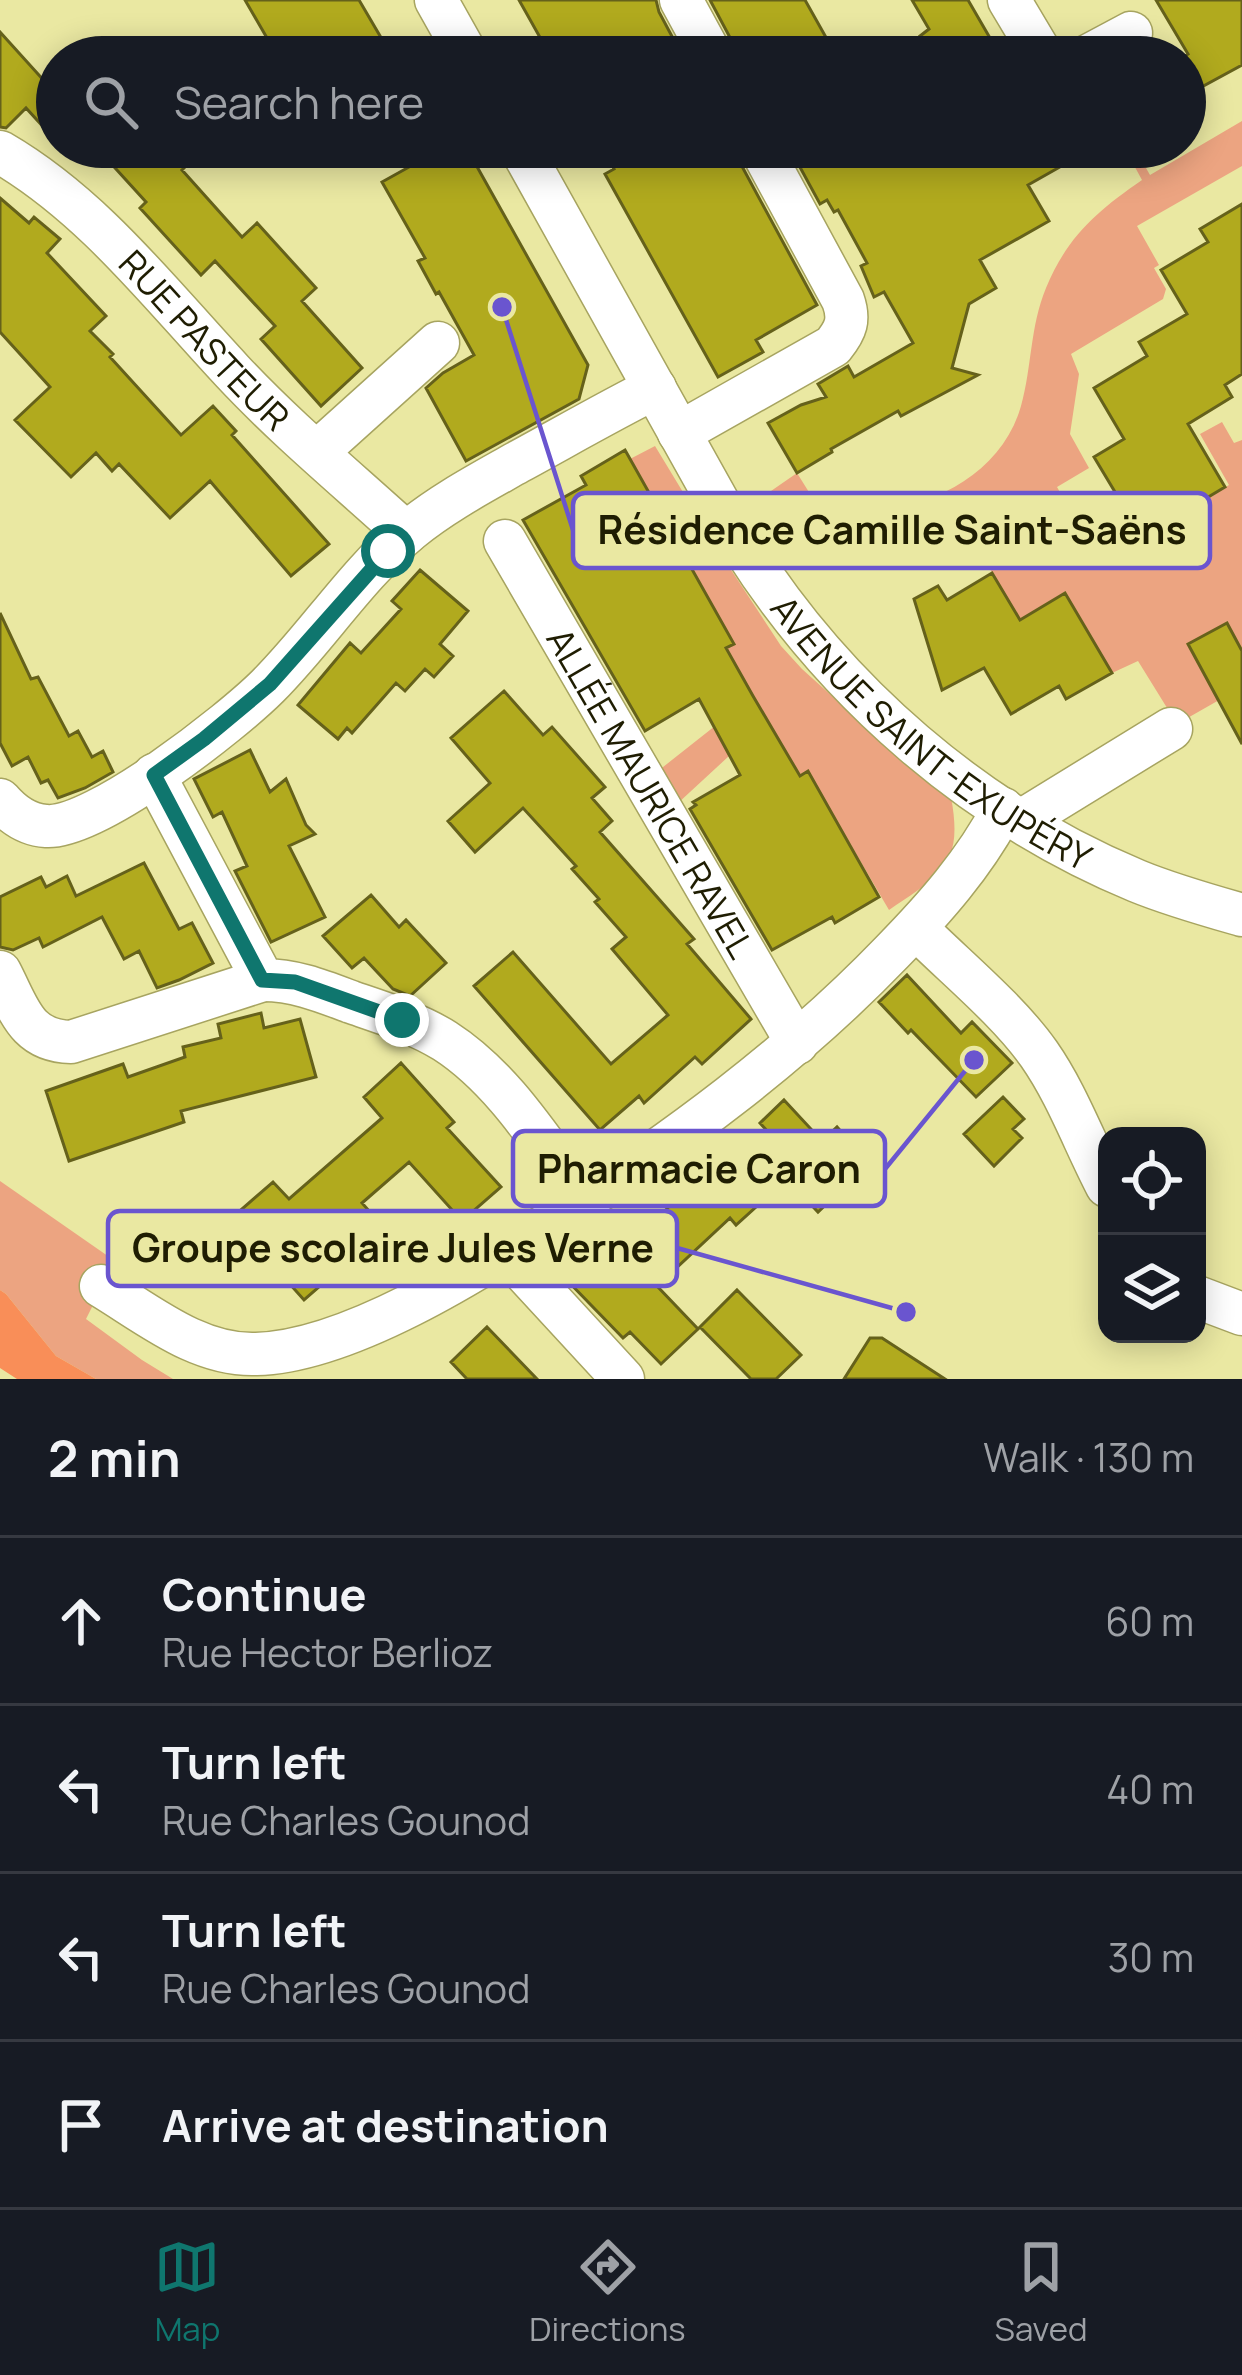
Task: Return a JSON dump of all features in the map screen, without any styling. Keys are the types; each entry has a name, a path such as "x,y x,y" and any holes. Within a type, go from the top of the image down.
{"street":[{"path":"436,0 453,36"},
{"path":"681,0 701,36"},
{"path":"1010,0 1031,36"},
{"path":"1126,36 1131,33"},
{"name":"RUE PASTEUR","path":"0,152 80,211 261,401 406,533"},
{"name":"AVENUE SAINT-EXUPÉRY","path":"532,168 758,571 817,649 907,736 1012,815 1138,882 1242,915"},
{"path":"679,433 833,346 847,326 843,300 771,168"},
{"path":"317,452 438,344"},
{"path":"5,815 61,825 154,775 270,684 406,533 442,505 655,388"},
{"name":"ALLÉE MAURICE RAVEL","path":"505,541 797,1043"},
{"path":"100,1286 196,1343 217,1351 260,1354 310,1346 408,1306 506,1252 652,1155 797,1043 916,928 1012,815 1171,729"},
{"path":"154,775 262,980"},
{"path":"916,928 1038,1053 1098,1167"},
{"path":"0,972 29,1026 55,1042 85,1039 262,980 295,982 402,1020 462,1053 505,1096 585,1200"},
{"path":"506,1252 623,1379"},
{"path":"1206,1300 1242,1314"}],"shaded area":[{"path":"1242,121 1242,166 1137,226 1159,265 1154,268 1166,289 1163,299 1071,354 1079,374 1070,434 1089,468 1057,487 1099,561 1229,485 1200,434 1222,422 1234,443 1242,440 1242,687 1177,724 1138,661 1112,673 1066,594 1020,620 964,525 925,540 794,538 771,491 797,473 817,505 888,509 937,496 980,469 998,451 1021,406 1037,317 1064,254 1085,226 1142,180 1135,168 1146,168 1150,175 1162,168 1206,168 1206,142"},
{"path":"655,446 781,646 852,714 951,797 951,854 934,877 889,910 808,772 799,776 773,732 729,756 677,804 658,771 753,696 726,648 733,643 630,459"},
{"path":"0,1181 115,1261 86,1319 173,1379 96,1379 56,1356 0,1290"},
{"path":"0,1290 56,1356 96,1379 17,1379 0,1368"}],"building":[{"path":"245,0 359,0 380,36 266,36"},
{"path":"519,0 656,0 672,36 539,36"},
{"path":"710,0 805,0 825,36 729,36"},
{"path":"912,0 968,0 989,36 920,36 929,29"},
{"path":"1156,0 1242,0 1242,65 1206,85 1206,36 1177,36"},
{"path":"0,32 36,72 36,119 26,108 6,128 0,127"},
{"path":"115,168 184,168 242,237 257,223 316,288 302,301 362,368 321,406 261,339 275,326 215,261 201,275 140,208 146,202"},
{"path":"407,168 478,168 588,365 579,399 466,461 426,388 474,355 418,261 425,258 382,182"},
{"path":"743,168 817,305 756,340 763,352 718,377 605,174 614,169"},
{"path":"800,168 1058,168 1028,185 1049,221 980,260 996,288 969,304 952,368 978,375 901,416 898,411 797,473 768,423 826,397 818,384 848,366 854,377 913,343 884,292 874,297 861,266 867,263 838,210 834,212 827,200 820,204"},
{"path":"0,198 29,223 34,217 60,239 47,253 106,316 90,331 181,435 213,406 236,431 232,435 329,544 291,576 210,481 170,518 119,464 112,471 96,453 71,477 15,420 50,387 0,332"},
{"path":"1242,204 1242,374 1225,385 1232,397 1188,424 1225,487 1138,539 1094,457 1124,439 1094,388 1147,356 1139,342 1187,314 1161,270 1208,242 1200,229"},
{"path":"625,450 734,644 726,648 753,696 800,776 808,771 879,897 835,923 832,917 772,950 690,809 696,805 693,802 740,775 699,699 645,731 523,520 586,485 581,476"},
{"path":"420,570 468,611 440,644 453,656 434,677 425,669 405,691 396,683 352,733 347,728 338,739 298,705 350,643 361,653 401,609 392,601"},
{"path":"992,573 1020,620 1065,593 1112,673 1066,699 1059,686 1011,714 984,668 942,690 914,599 938,586 947,600"},
{"path":"0,613 31,679 38,677 69,736 78,731 92,757 103,751 113,772 58,798 48,780 41,783 28,757 12,766 0,743"},
{"path":"1227,623 1242,651 1242,744 1188,644"},
{"path":"504,691 543,735 552,727 605,787 592,798 612,821 600,832 694,939 687,944 751,1019 702,1064 695,1057 644,1103 639,1096 600,1130 474,986 513,952 611,1064 668,1015 612,949 626,937 595,902 599,899 572,869 576,866 523,808 475,852 448,821 490,783 451,738"},
{"path":"250,750 270,792 286,779 306,825 315,834 289,846 325,917 271,942 235,871 247,866 222,812 213,817 194,779"},
{"path":"144,863 179,929 192,923 213,963 157,988 139,951 124,959 102,917 43,947 39,938 13,950 0,947 0,897 41,877 46,887 67,876 76,896"},
{"path":"371,895 399,927 406,920 446,963 410,996 393,989 364,958 352,968 323,936"},
{"path":"907,975 961,1033 972,1022 1012,1063 976,1097 879,1002"},
{"path":"261,1013 264,1028 300,1019 316,1077 181,1111 184,1122 69,1161 46,1091 123,1064 128,1077 185,1057 183,1047 221,1038 218,1024"},
{"path":"401,1063 454,1122 447,1128 501,1187 462,1221 409,1162 362,1203 401,1247 375,1270 359,1252 304,1300 264,1255 250,1267 218,1230 273,1182 289,1199 382,1118 364,1097"},
{"path":"1003,1097 1024,1119 1013,1129 1022,1138 994,1166 964,1134"},
{"path":"784,1100 822,1141 837,1127 869,1163 818,1212 787,1179 736,1225 730,1218 657,1286 698,1329 661,1364 630,1332 623,1338 560,1273 597,1238 617,1258 694,1182 703,1190 768,1132 760,1123"},
{"path":"737,1290 801,1355 776,1379 751,1379 700,1327"},
{"path":"487,1327 537,1379 467,1379 451,1362"},
{"path":"870,1338 882,1338 945,1379 844,1379"}],"place":[{"name":"Résidence Camille Saint-Saëns","path":"502,307"},
{"name":"Pharmacie Caron","path":"974,1060"},
{"name":"Groupe scolaire Jules Verne","path":"906,1312"}],"route":[{"path":"388,551 270,684 154,775 262,980 295,982 402,1020"}]}
